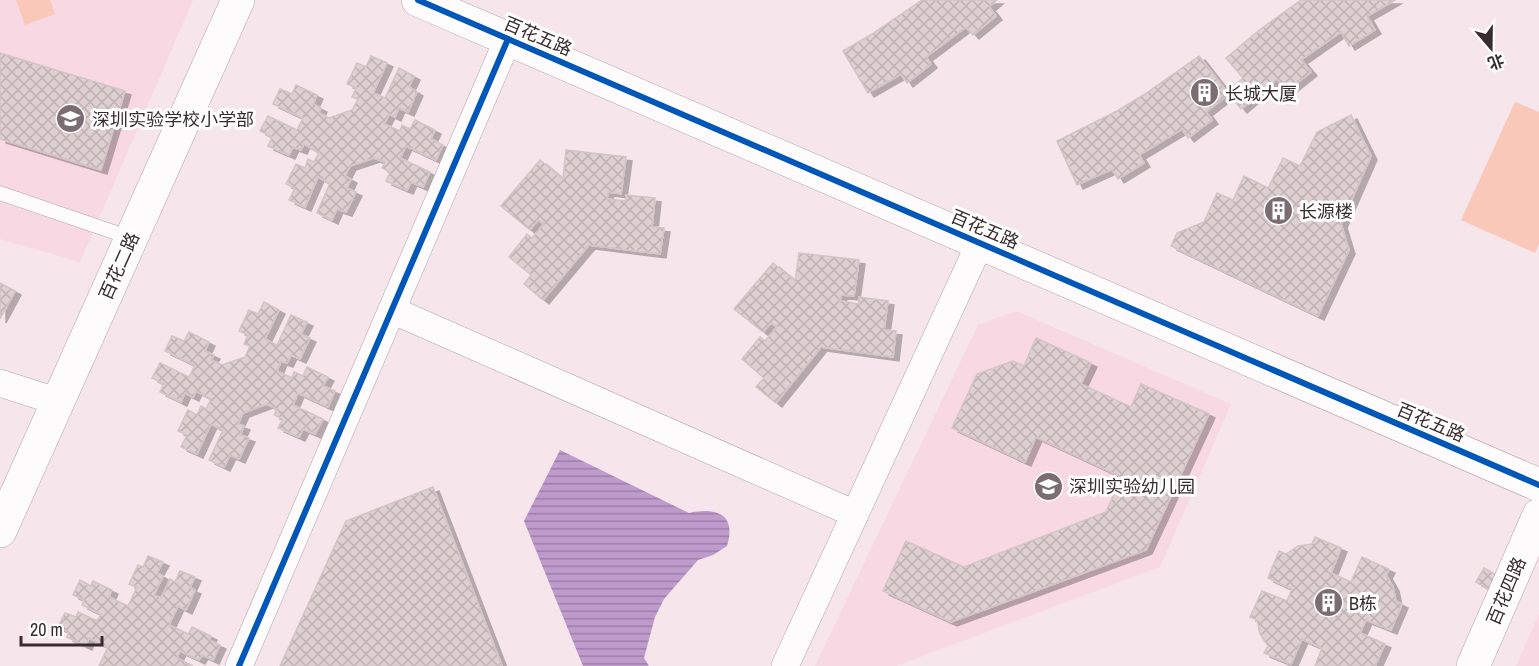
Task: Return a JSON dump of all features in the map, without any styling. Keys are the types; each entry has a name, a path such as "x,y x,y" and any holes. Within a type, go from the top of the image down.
{"street":[{"name":"百花二路","path":"0,531 238,0"},
{"name":"百花五路","path":"425,1 1539,485"},
{"path":"239,666 508,39"},
{"path":"785,666 980,243"},
{"path":"393,310 855,514"},
{"path":"0,383 59,402"},
{"name":"百花四路","path":"1473,666 1539,515"}],"lane":[{"path":"0,193 131,238"}],"shaded area":[{"name":"深圳实验学校小学部","path":"0,0 193,0 80,262 0,239"},
{"path":"16,0 50,0 55,14 25,25"},
{"path":"1515,102 1539,112 1539,244 1535,253 1461,220"},
{"name":"深圳实验幼儿园","path":"1016,311 1231,404 1160,567 896,666 815,666 978,325"},
{"path":"560,450 689,513 716,512 722,515 729,526 727,546 713,555 698,560 664,599 655,617 644,658 649,666 583,666 524,521"},
{"path":"1539,614 1539,666 1516,666"}],"building":[{"path":"922,0 997,0 989,7 996,16 973,35 966,27 926,57 931,64 907,83 901,74 868,93 843,51"},
{"name":"长城大厦","path":"1301,0 1395,0 1367,16 1375,30 1349,46 1341,32 1301,60 1311,72 1287,91 1277,79 1241,109 1229,94 1206,112 1212,120 1188,138 1182,129 1139,155 1144,163 1118,179 1112,169 1077,185 1057,141 1117,111 1199,56 1227,92 1243,78 1226,58"},
{"path":"0,53 125,91 101,170 0,139"},
{"path":"371,56 387,63 373,93 385,98 399,68 414,76 409,87 417,92 408,112 399,108 395,117 389,114 384,124 400,131 402,125 410,129 415,120 435,130 431,139 443,145 436,160 406,146 400,158 430,172 423,187 411,182 407,190 386,181 390,172 382,168 385,162 374,158 350,166 345,176 351,179 347,188 356,192 346,212 337,209 332,220 317,213 330,183 318,177 305,207 289,200 295,188 286,184 296,164 305,168 308,159 314,162 319,152 304,144 301,150 293,147 289,155 268,146 272,137 260,131 268,116 297,130 303,118 273,104 280,89 292,94 296,85 317,95 313,104 321,108 319,113 329,118 352,110 358,99 352,97 356,88 347,84 357,63 366,67"},
{"name":"长源楼","path":"1351,115 1371,156 1341,224 1349,250 1318,316 1171,246 1177,233 1204,222 1217,193 1233,200 1244,176 1268,188 1283,158 1300,166 1317,132"},
{"path":"566,150 626,157 621,194 608,192 607,199 626,201 626,195 655,198 652,227 664,228 660,254 589,245 543,300 524,284 531,275 509,257 527,234 532,238 544,224 538,220 530,230 501,206 540,160 563,179"},
{"path":"799,253 859,260 854,296 841,295 840,301 859,304 859,297 888,301 884,330 896,331 893,357 821,347 776,403 756,387 764,378 742,359 760,337 765,341 777,327 771,323 763,332 734,309 773,263 795,281"},
{"path":"0,283 15,291 0,319"},
{"path":"264,302 279,310 265,339 277,345 291,315 307,322 301,334 310,338 300,359 291,355 287,363 281,361 277,371 292,378 294,372 303,376 307,367 328,377 323,386 335,391 328,407 298,393 293,405 323,419 315,434 303,429 299,437 278,428 283,419 274,415 277,409 267,404 243,413 238,424 244,426 240,435 249,438 239,459 230,455 224,467 209,460 223,430 211,424 197,454 181,447 187,435 178,431 188,410 197,415 201,406 206,409 211,399 196,391 193,397 185,393 181,402 160,392 164,384 152,378 160,363 189,377 195,365 165,351 172,336 184,341 189,332 209,342 205,351 214,355 211,360 222,365 245,357 250,346 244,344 248,335 239,331 249,310 258,314"},
{"path":"1036,338 1091,363 1081,384 1131,407 1141,384 1209,414 1146,550 951,622 883,591 906,541 964,567 1106,512 1122,477 1036,437 1025,462 952,428 977,374 1013,361 1024,366"},
{"path":"433,487 502,666 280,666 346,521"},
{"name":"B栋","path":"1315,537 1341,548 1331,573 1351,582 1362,557 1389,569 1386,575 1393,587 1396,601 1402,604 1391,630 1366,620 1360,633 1385,644 1375,666 1315,666 1322,648 1302,639 1291,664 1264,653 1268,646 1260,634 1257,620 1250,617 1262,591 1287,601 1292,589 1268,578 1279,551 1286,554 1298,546 1312,544"},
{"path":"148,556 163,562 157,573 163,576 154,595 161,598 170,579 175,582 180,571 195,577 190,588 195,590 186,610 178,606 169,625 188,634 192,627 211,636 209,640 220,645 213,660 202,655 199,660 180,651 177,658 193,666 99,666 108,647 89,638 86,646 67,637 69,632 58,627 65,613 76,617 78,612 97,621 101,614 82,605 84,600 73,595 80,580 91,586 93,581 112,590 109,597 128,606 137,587 129,584 138,565 143,567"},
{"path":"1484,568 1498,576 1490,590 1476,582"}],"cycle path":[{"path":"418,0 1539,485"},
{"path":"239,666 508,39"}],"place":[{"name":"长城大厦","path":"1204,93"},
{"name":"深圳实验学校小学部","path":"71,119"},
{"name":"长源楼","path":"1278,211"},
{"name":"深圳实验幼儿园","path":"1048,486"},
{"name":"B栋","path":"1328,603"}]}
